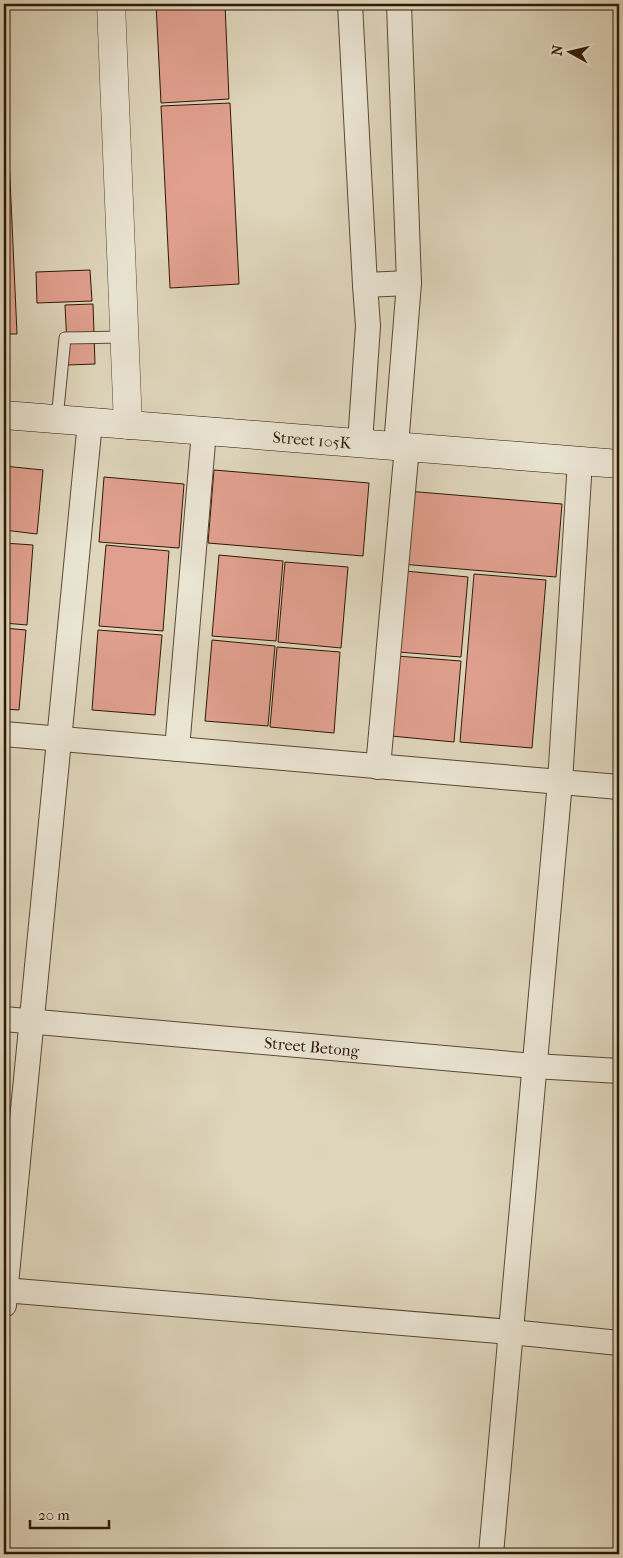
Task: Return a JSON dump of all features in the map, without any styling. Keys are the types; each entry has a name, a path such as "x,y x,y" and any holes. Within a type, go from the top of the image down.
{"main road":[{"path":"111,4 128,425"},
{"name":"Street 105K","path":"4,415 619,464"}],"street":[{"path":"350,4 368,326 360,443"},
{"path":"378,767 401,447 409,283 399,4"},
{"path":"365,285 409,283"},
{"path":"90,422 4,1295 511,1332 619,1343"},
{"path":"178,749 204,431"},
{"path":"491,1554 560,782 580,461"},
{"path":"4,734 619,787"},
{"name":"Street Betong","path":"4,1019 534,1066 619,1071"}],"lane":[{"path":"57,419 65,338 124,337"}],"building":[{"path":"156,4 225,4 229,99 161,103"},
{"path":"230,103 239,284 170,288 161,106"},
{"path":"9,157 17,334 4,334 4,158"},
{"path":"90,270 92,301 37,303 36,272"},
{"path":"93,304 95,364 68,365 65,305"},
{"path":"4,466 43,470 37,534 4,530"},
{"path":"214,470 369,483 363,556 208,543"},
{"path":"104,477 184,484 179,548 99,542"},
{"path":"407,491 562,504 556,577 401,564"},
{"path":"4,543 33,545 27,625 4,623"},
{"path":"106,545 169,551 163,631 99,626"},
{"path":"219,555 283,561 276,641 212,636"},
{"path":"285,562 348,567 341,648 278,642"},
{"path":"405,571 468,577 461,657 398,652"},
{"path":"474,574 546,580 532,748 460,742"},
{"path":"4,628 26,630 19,710 4,709"},
{"path":"98,630 162,635 155,715 92,710"},
{"path":"212,640 275,646 268,726 205,721"},
{"path":"277,647 340,652 334,733 270,727"},
{"path":"397,656 461,661 454,742 391,736"}]}
